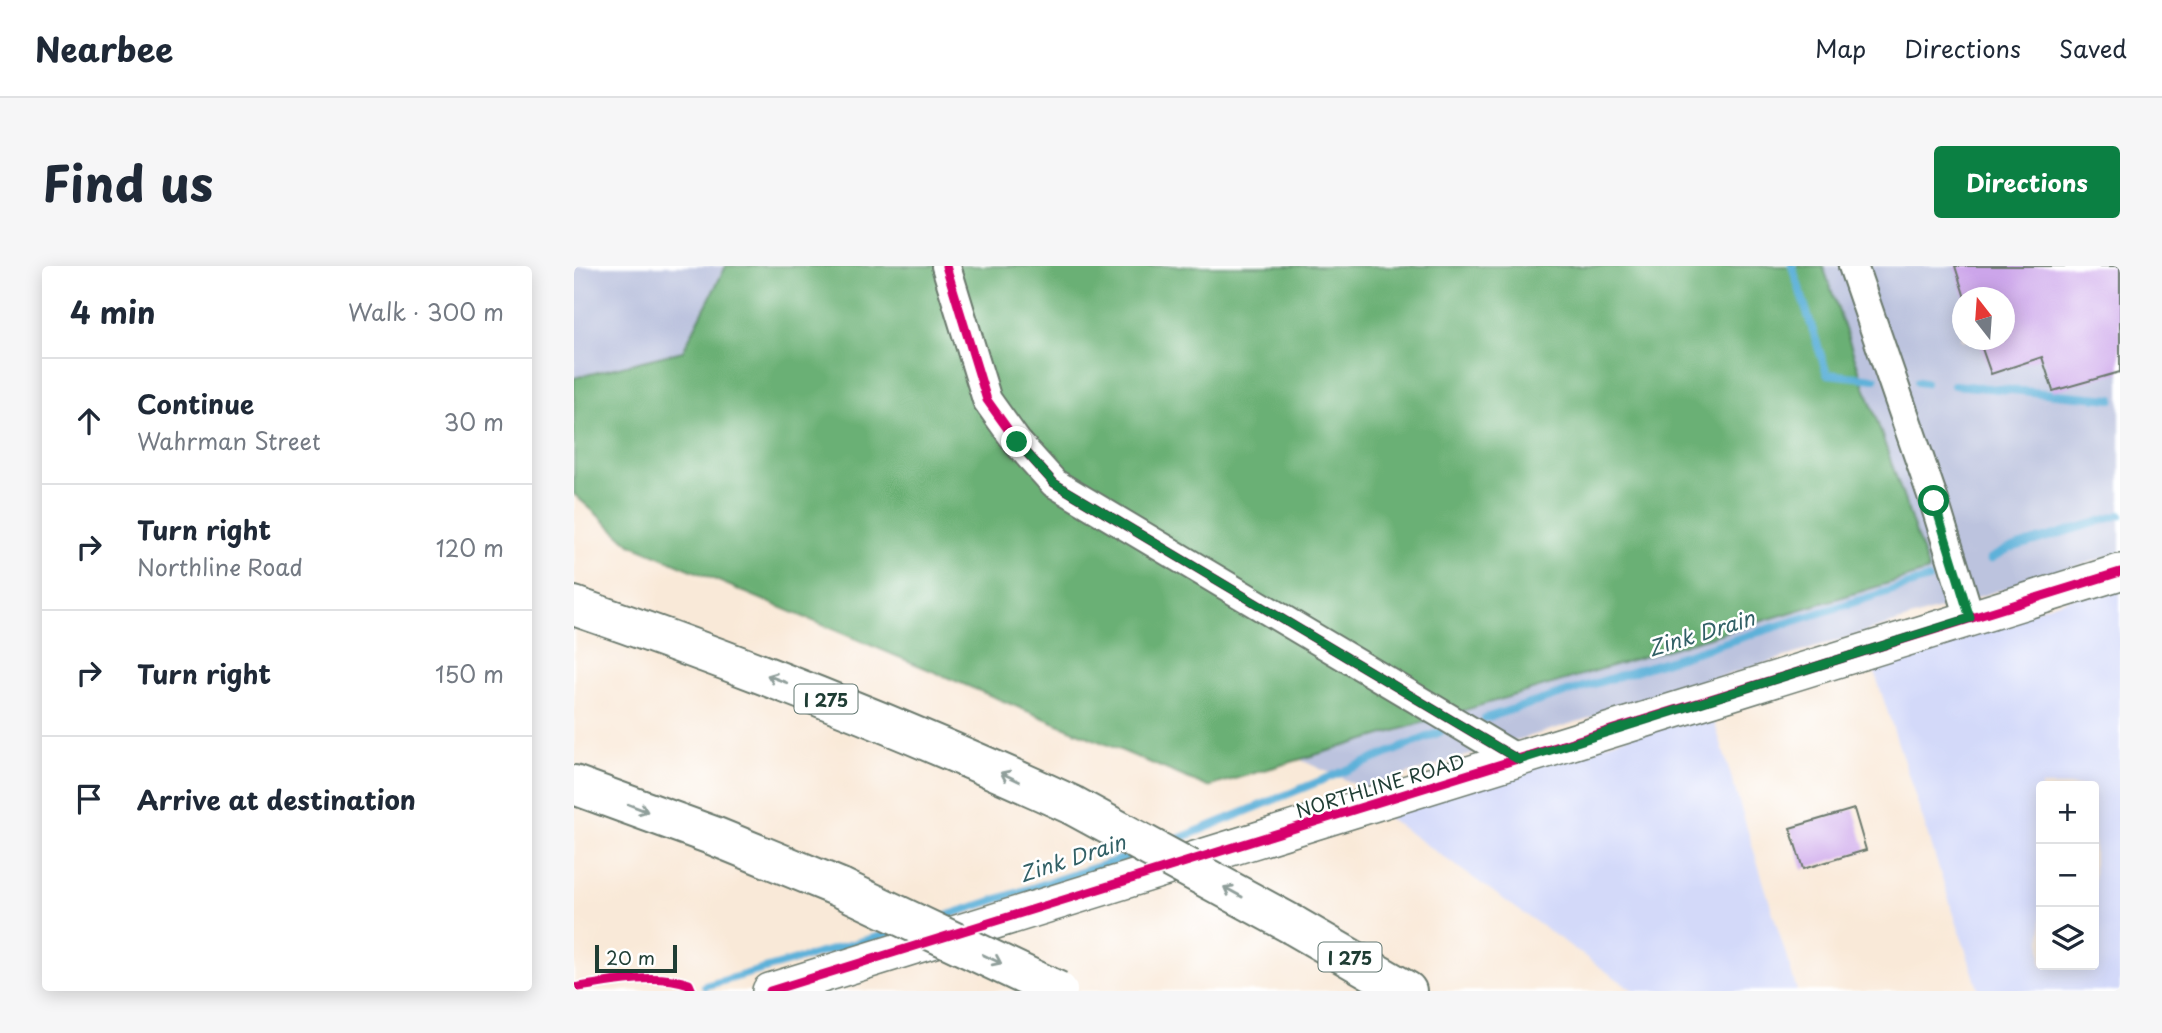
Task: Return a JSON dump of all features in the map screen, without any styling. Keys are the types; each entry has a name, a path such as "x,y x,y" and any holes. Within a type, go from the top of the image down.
{"highway":[{"name":"I 275","path":"574,606 791,684 987,766 1072,805 1293,925 1407,991"},
{"path":"574,785 714,836 841,888 1058,991"}],"street":[{"path":"946,266 987,400 1017,442 1054,483 1519,760"},
{"path":"1853,266 1934,501 1970,618"},
{"name":"NORTHLINE ROAD","path":"770,991 2120,572"}],"shaded area":[{"path":"574,266 2120,266 2120,553 1363,788 1241,733 574,473"},
{"path":"2120,583 2120,991 1979,991 1871,661"},
{"path":"1711,711 1797,991 1634,991 1381,813"}],"green space":[{"path":"726,266 1823,266 1929,571 1208,787 630,544 574,494 574,378 683,351"}],"building":[{"path":"1955,266 2120,266 2120,372 2053,391 2042,357 1991,374 1983,350 2015,350 2015,287 1962,287"},
{"path":"1854,809 1866,850 1803,869 1790,828"}],"waterway":[{"path":"1792,266 1827,374 1875,379"},
{"path":"1918,382 1925,383"},
{"path":"1954,385 2112,399"},
{"name":"Zink Drain","path":"1990,559 2008,549 2120,515"},
{"name":"Zink Drain","path":"1485,718 1928,579"},
{"name":"Zink Drain","path":"1166,844 1440,732"},
{"name":"Zink Drain","path":"936,919 1137,854"},
{"name":"Zink Drain","path":"705,986 901,930"}],"cycle path":[{"path":"946,266 987,400 1017,442 1054,483 1519,760"},
{"path":"770,991 2120,572"},
{"path":"574,988 647,978 676,980 689,984 692,991"}],"route":[{"path":"1017,442 1054,483 1519,760 1970,618 1934,501"}]}
